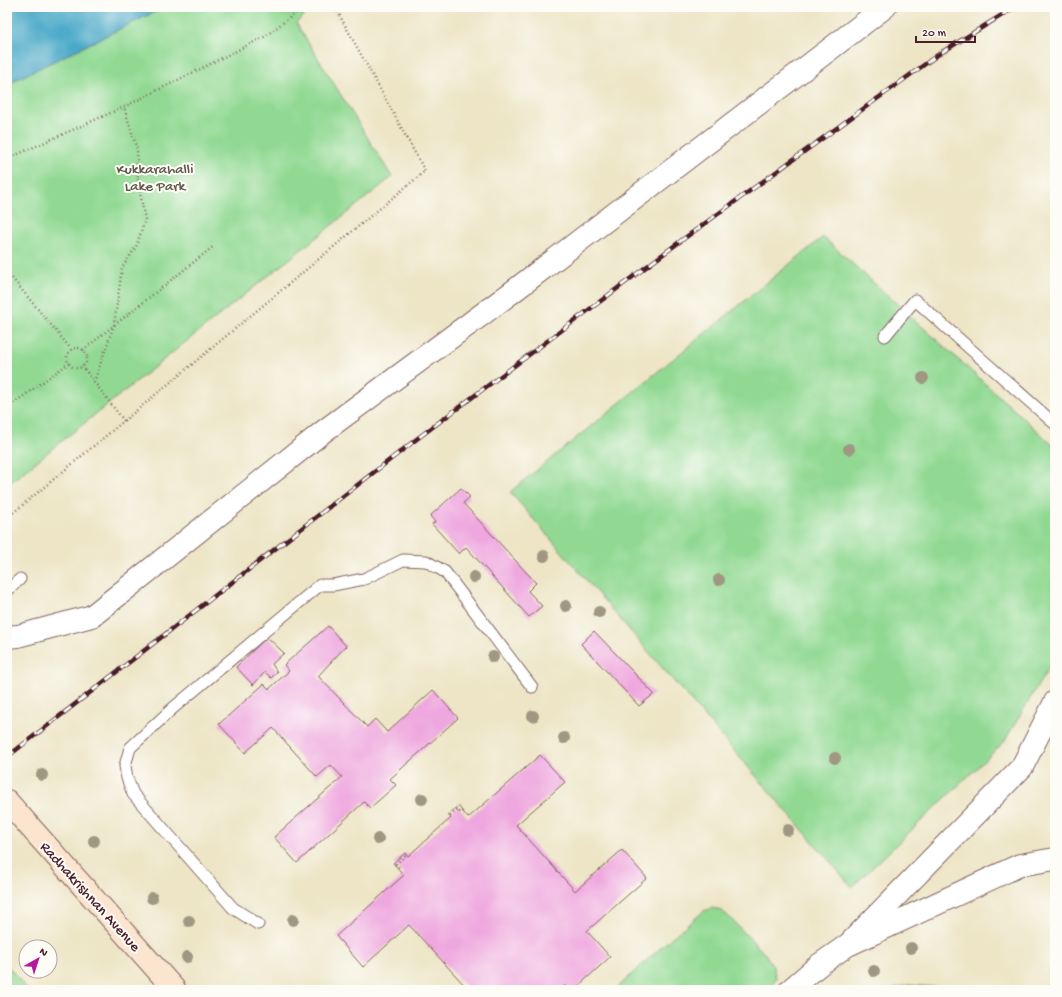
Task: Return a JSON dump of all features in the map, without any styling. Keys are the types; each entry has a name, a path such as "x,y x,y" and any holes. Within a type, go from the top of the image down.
{"main road":[{"name":"Radhakrishnan Avenue","path":"7,802 175,990"}],"street":[{"path":"7,637 18,636 92,616 324,431 512,294 885,7"},
{"path":"850,944 1022,767 1055,702"},
{"path":"790,990 819,965 850,944 1020,865 1055,858"}],"lane":[{"path":"885,336 915,300 1055,424"},
{"path":"258,924 233,908 133,794 127,778 125,766 130,748 172,709 320,585 333,585 364,579 403,560 426,561 445,572 532,687"},
{"path":"7,591 20,579"}],"path":[{"path":"7,159 124,107 264,37 304,7"},
{"path":"7,518 425,171 335,7"},
{"path":"94,382 114,325 122,268 136,247 145,220 138,182 137,148 124,107"},
{"path":"83,350 214,246"},
{"path":"7,272 71,349"},
{"path":"78,348 83,350 87,355 82,366 75,368 69,363 67,356 71,349 78,348"},
{"path":"7,408 69,363"},
{"path":"82,366 124,421"},
{"path":"450,816 458,810 461,814"},
{"path":"399,867 396,864 406,855"},
{"path":"564,986 567,990"}],"green space":[{"name":"Kukkarahalli Lake Park","path":"165,7 314,7 296,23 392,177 7,485 7,86 17,79"},
{"path":"823,237 1055,447 1055,657 1004,742 852,887 510,492"},
{"path":"713,908 727,915 766,955 773,967 776,978 772,985 766,990 615,990 670,939 704,911"},
{"path":"7,965 28,990 7,990"},
{"path":"908,985 946,988 960,990 891,990"}],"water":[{"path":"7,7 165,7 17,79 7,86"}],"building":[{"path":"461,488 470,497 463,503 536,583 528,591 542,606 529,617 466,547 459,554 432,524 435,522 430,516"},
{"path":"328,626 346,646 318,676 367,727 375,719 387,732 433,690 458,718 390,779 396,785 370,808 364,802 297,863 274,837 342,777 331,765 317,777 273,728 245,753 219,724 264,684 269,689 289,671 284,665"},
{"path":"594,631 654,694 639,706 581,644"},
{"path":"267,637 284,653 272,664 277,672 271,678 265,672 253,685 236,667"},
{"path":"540,755 565,782 516,825 575,891 622,850 647,878 587,931 610,957 574,990 467,990 468,989 409,925 363,967 336,936 404,875 393,863 405,853 408,856 451,818 448,815 458,806 468,818"}],"railway":[{"path":"7,757 418,438 682,240 939,54 1015,7"}]}
